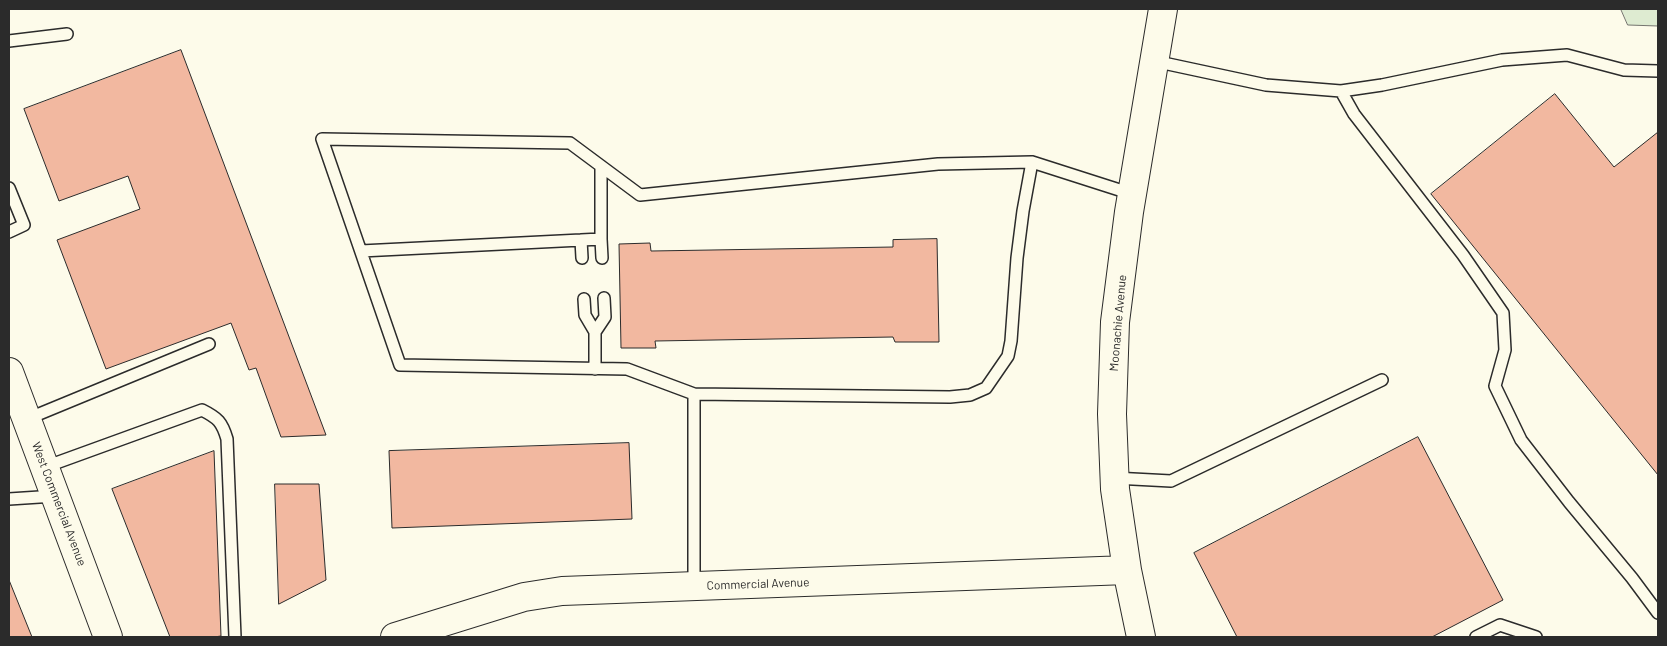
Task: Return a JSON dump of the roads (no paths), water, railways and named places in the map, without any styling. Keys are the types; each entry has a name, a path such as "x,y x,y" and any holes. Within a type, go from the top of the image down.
{"street":[{"name":"Moonachie Avenue","path":"1141,637 1127,570 1114,478 1112,414 1115,322 1132,194 1163,9"},
{"name":"West Commercial Avenue","path":"9,372 108,637"},
{"name":"Commercial Avenue","path":"394,637 524,597 562,591 1127,570"}],"lane":[{"path":"9,41 66,34"},
{"path":"1154,61 1266,85 1341,91 1382,85 1502,60 1567,55 1624,70 1658,71"},
{"path":"1341,91 1354,114 1463,255 1503,313 1505,350 1495,386 1521,440 1658,613"},
{"path":"1032,162 1017,258 1011,341 1008,356 986,388 970,395 950,397 694,394 627,370 400,365 322,140 570,143 640,195 938,164 1032,162 1132,194"},
{"path":"601,166 602,258"},
{"path":"9,188 24,225 9,232"},
{"path":"361,251 601,239"},
{"path":"581,240 582,258"},
{"path":"595,332 605,317 604,298"},
{"path":"584,299 585,315 595,332 595,369"},
{"path":"27,420 209,344"},
{"path":"1114,478 1171,481 1382,380"},
{"path":"694,394 694,586"},
{"path":"45,467 202,410 213,415 223,425 227,439 235,637"},
{"path":"9,499 55,496"},
{"path":"1476,637 1500,625 1536,637"}]}
